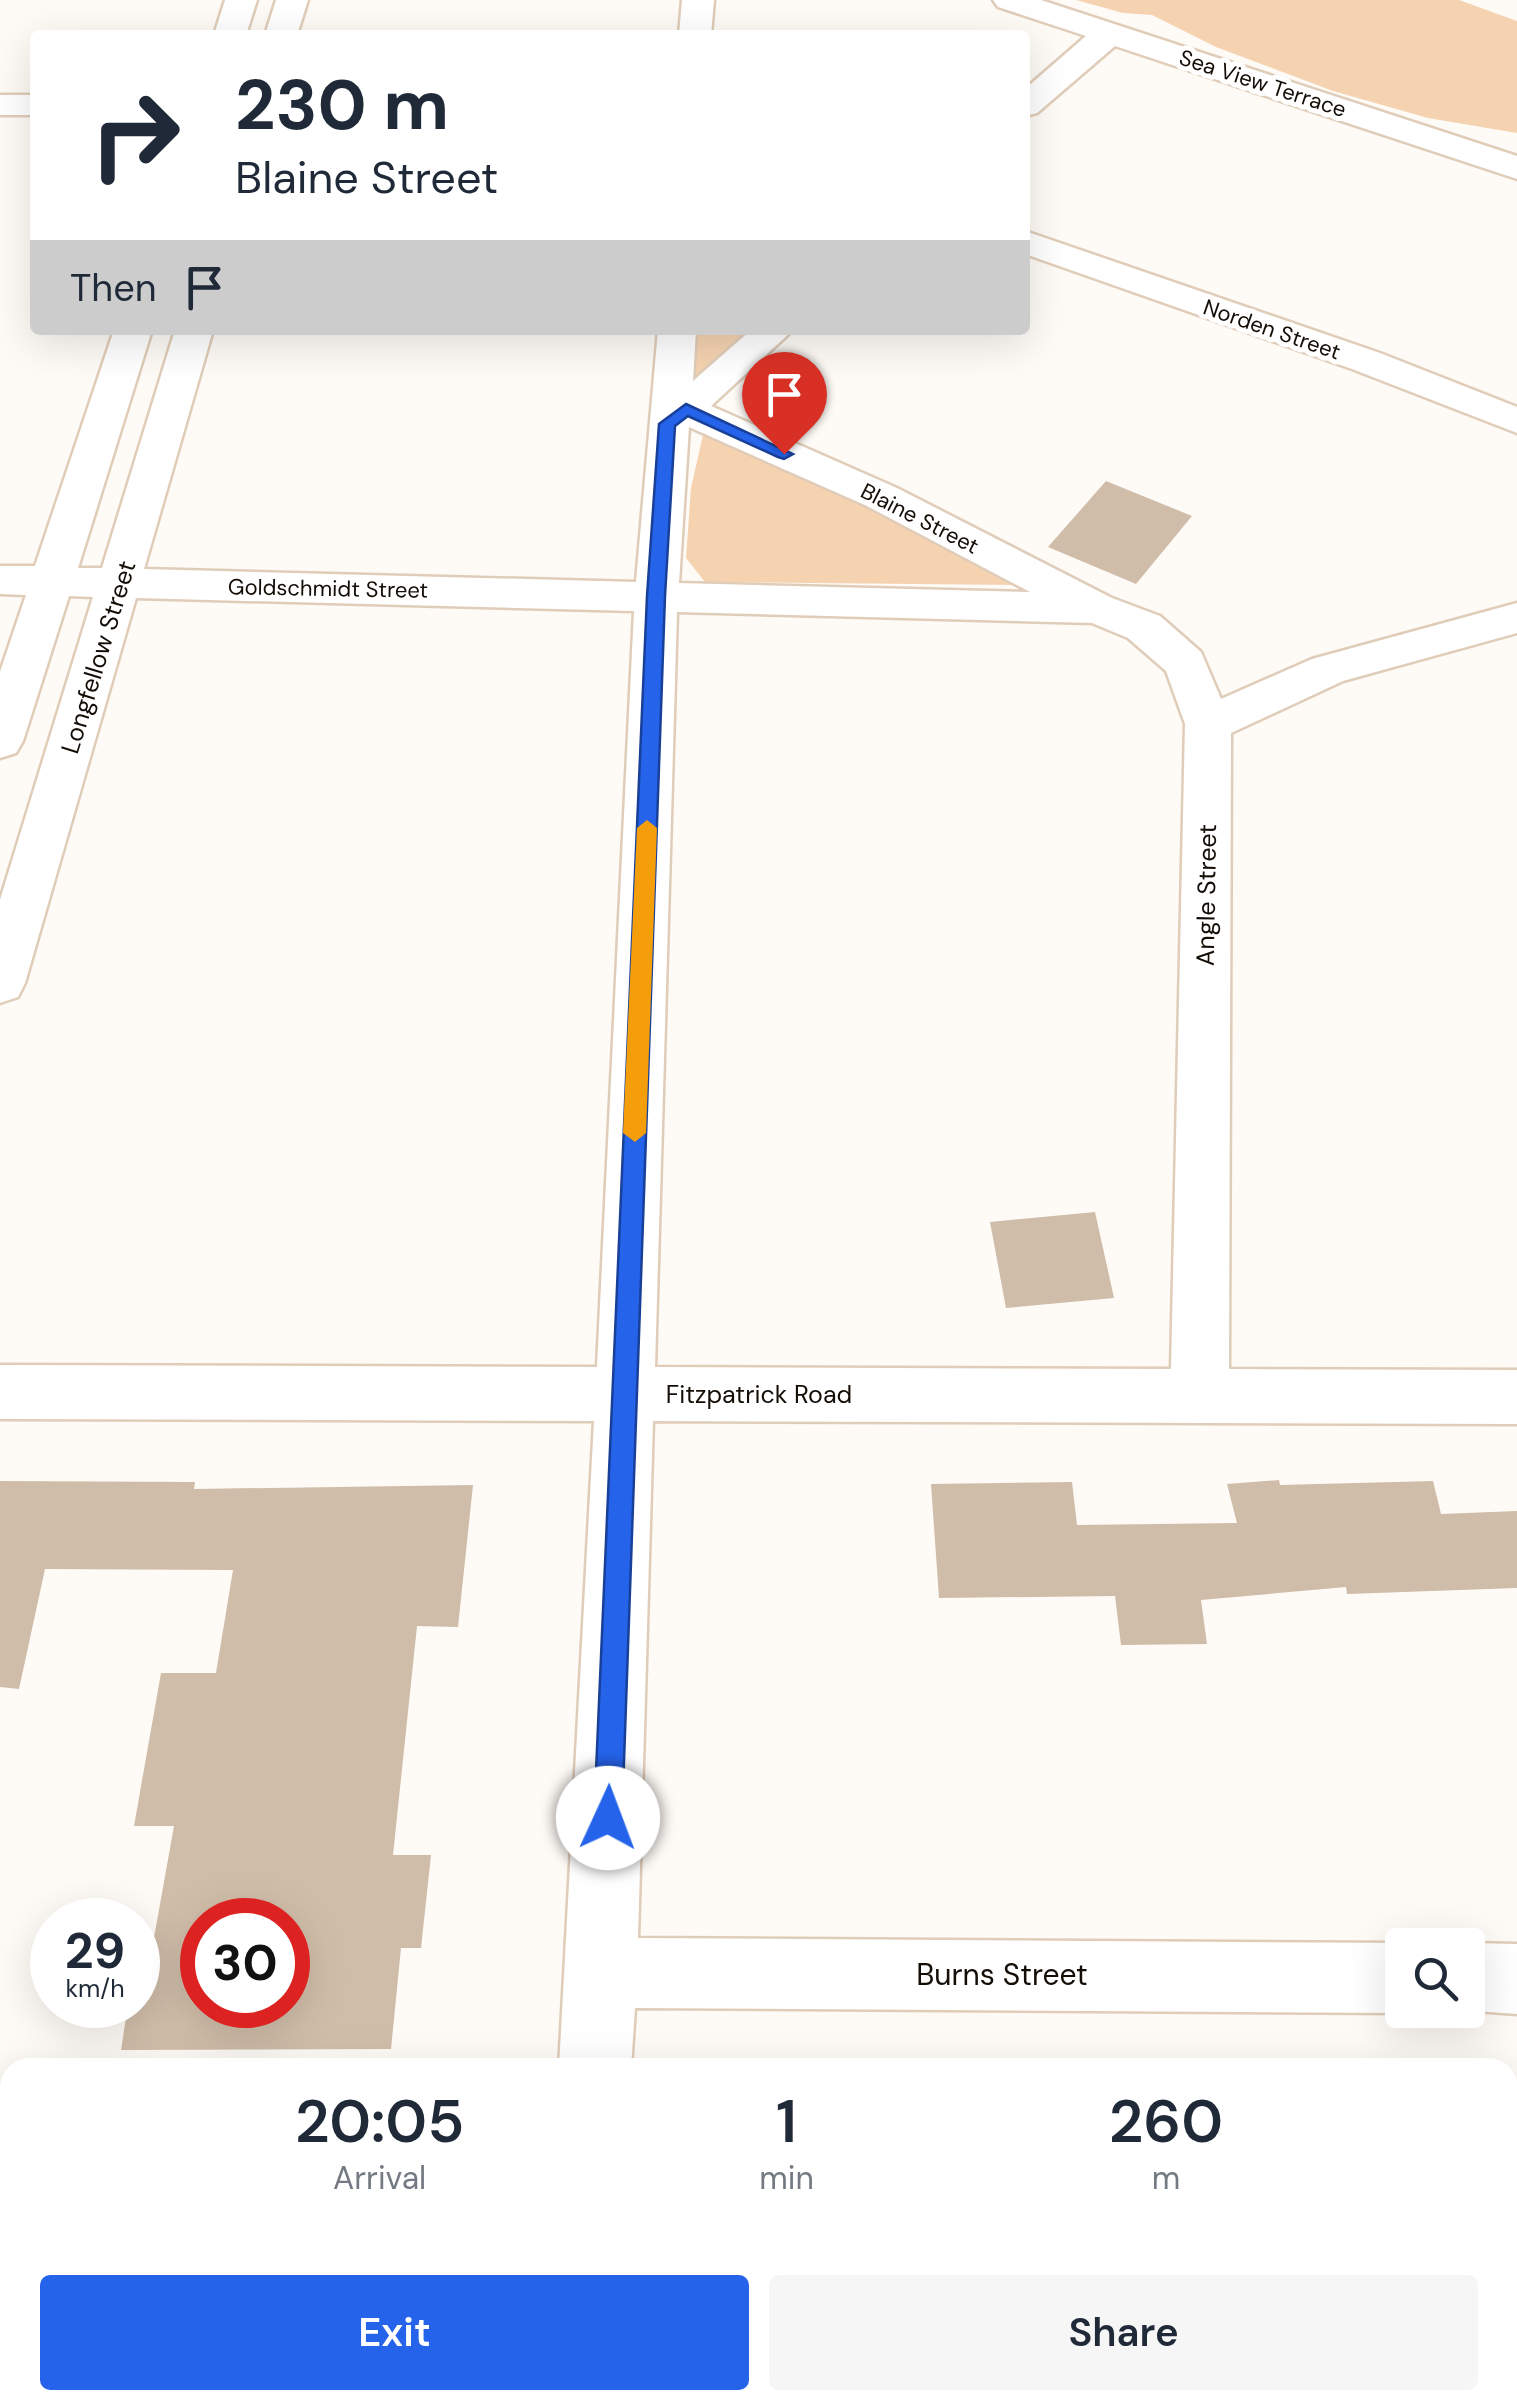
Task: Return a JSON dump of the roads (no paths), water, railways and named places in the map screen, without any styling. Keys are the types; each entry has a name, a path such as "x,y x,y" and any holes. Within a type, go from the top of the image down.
{"street":[{"path":"231,30 240,0"},
{"path":"283,30 292,0"},
{"path":"695,30 698,0"},
{"name":"Sea View Terrace","path":"1009,0 1517,168"},
{"path":"1030,102 1111,32"},
{"path":"0,106 30,106"},
{"name":"Norden Street","path":"1030,244 1366,362 1517,422"},
{"path":"0,741 131,335"},
{"name":"Longfellow Street","path":"0,983 193,335"},
{"path":"596,2058 656,596 677,417 677,335"},
{"path":"677,417 768,335"},
{"name":"Blaine Street","path":"677,417 882,498 1096,608 1144,627 1185,662 1208,724"},
{"name":"Goldschmidt Street","path":"0,580 656,596"},
{"name":"Blaine Street","path":"656,596 1096,608"},
{"path":"1208,724 1328,670 1517,618"},
{"name":"Angle Street","path":"1200,1394 1208,724"},
{"name":"Fitzpatrick Road","path":"0,1392 1517,1397"},
{"name":"Burns Street","path":"602,1973 1385,1978"},
{"path":"1485,1978 1517,1978"}]}
